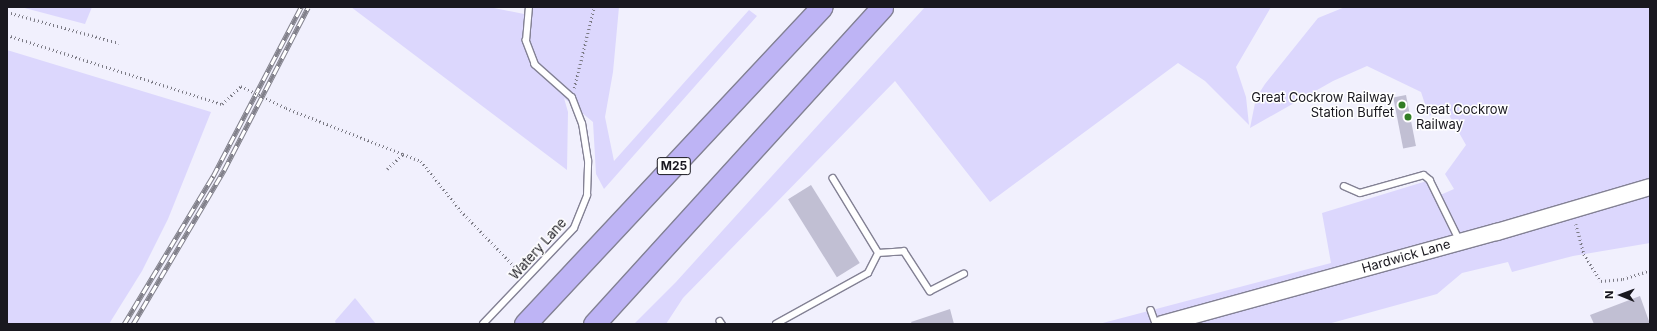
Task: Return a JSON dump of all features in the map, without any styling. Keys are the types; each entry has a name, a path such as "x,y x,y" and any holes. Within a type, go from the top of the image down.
{"highway":[{"name":"M25","path":"525,324 822,7"},
{"path":"594,324 882,7"}],"street":[{"name":"Hardwick Lane","path":"1162,324 1650,187"}],"lane":[{"name":"Watery Lane","path":"483,324 574,228 587,195 588,161 582,124 572,98 535,66 526,41 529,7"},
{"path":"1344,186 1360,193 1424,175 1430,180 1460,241"},
{"path":"833,179 878,253"},
{"path":"878,253 904,251 930,291 964,274"},
{"path":"776,324 868,273 878,253"},
{"path":"1151,310 1156,324"}],"path":[{"path":"572,98 594,7"},
{"path":"7,12 119,43"},
{"path":"7,35 222,104 241,86 286,108 421,161 461,211 527,278"},
{"path":"387,168 403,154"},
{"path":"1572,210 1584,254 1601,280 1623,279 1650,270"}],"shaded area":[{"path":"21,7 92,7 85,24"},
{"path":"351,7 489,7 524,14 527,7 619,7 613,72 605,117 614,161 749,10 757,16 604,189 596,174 593,122 564,98 568,112 567,170"},
{"path":"925,7 1271,7 1236,67 1246,97 1249,125 1205,81 1178,63 990,202 895,81 683,298 666,324 634,324 676,282"},
{"path":"1345,7 1650,7 1650,243 1573,256 1512,272 1508,262 1462,273 1437,294 1328,324 1099,324 1331,263 1322,213 1430,180 1438,196 1454,189 1445,174 1466,145 1445,108 1429,116 1421,92 1367,66 1333,81 1250,128 1256,98 1265,84 1318,18"},
{"path":"7,50 211,112 168,219 142,271 109,324 7,324"},
{"path":"355,298 376,324 336,324 335,321"}],"building":[{"path":"1406,95 1416,146 1403,149 1393,97"},
{"path":"811,185 860,263 837,277 788,199"},
{"path":"1640,296 1650,324 1594,324 1590,315"},
{"path":"950,309 954,324 912,324 911,322"}],"railway":[{"path":"124,324 213,176 301,7"},
{"path":"133,324 224,170 308,7"}],"place":[{"name":"Great Cockrow Railway Station Buffet","path":"1402,105"},
{"name":"Great Cockrow Railway","path":"1408,117"}]}
